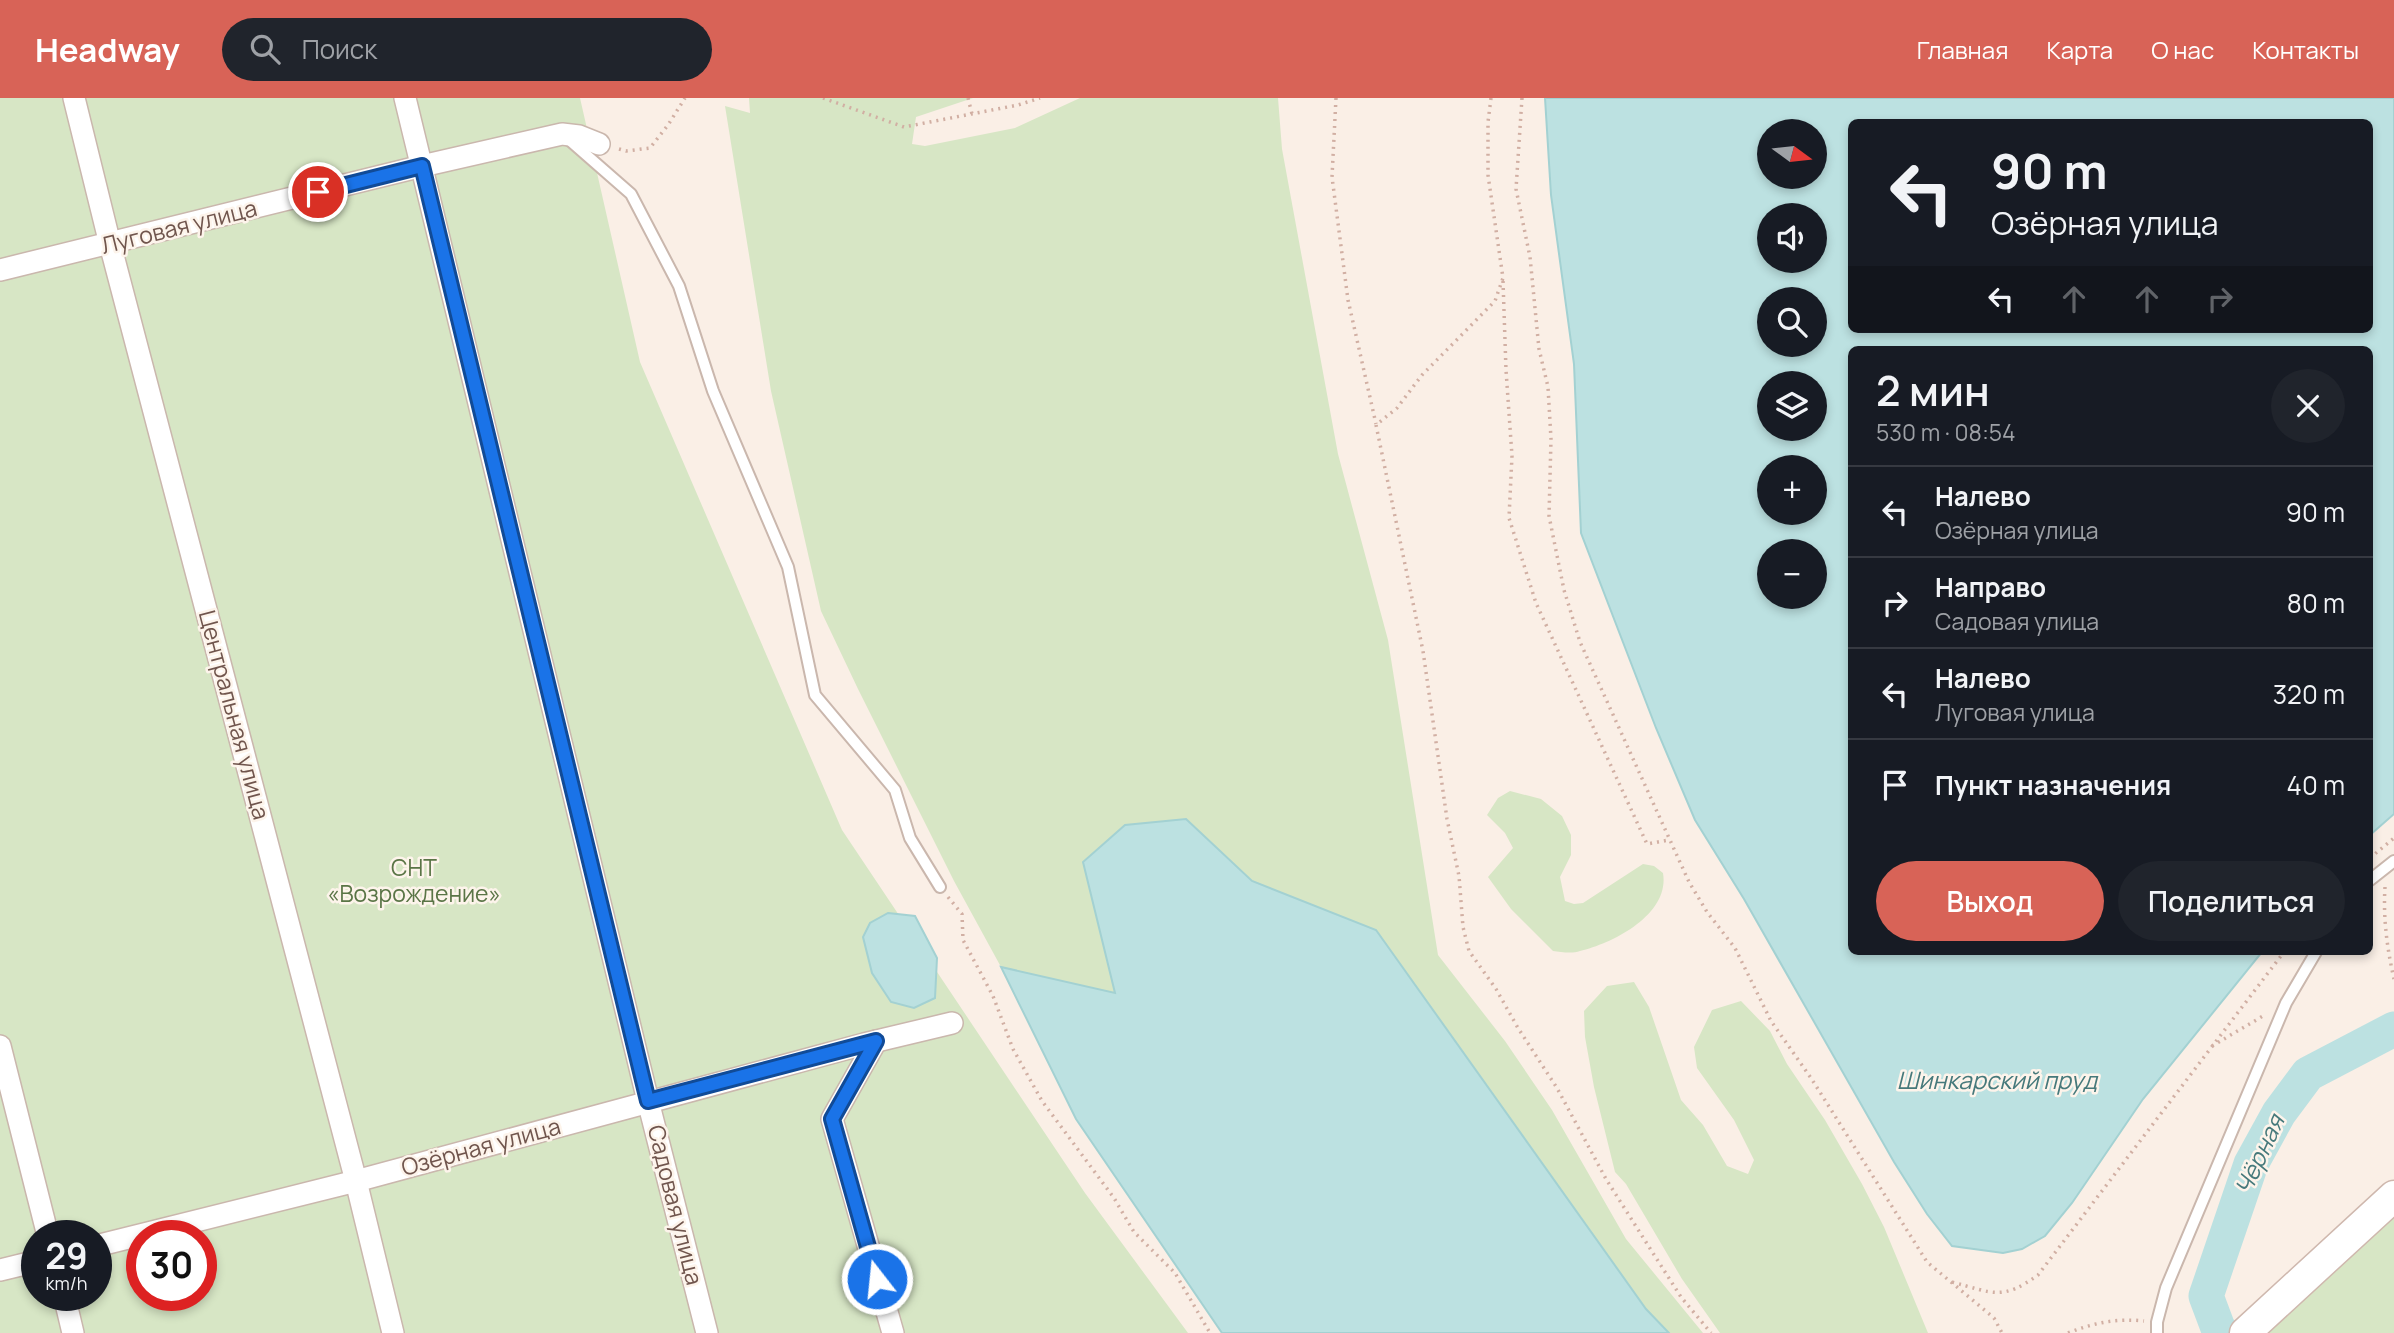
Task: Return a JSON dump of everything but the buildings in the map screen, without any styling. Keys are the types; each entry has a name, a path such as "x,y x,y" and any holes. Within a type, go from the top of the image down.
{"street":[{"name":"Центральная улица","path":"74,98 356,1181 393,1333"},
{"name":"Садовая улица","path":"405,98 648,1101 707,1333"},
{"name":"Луговая улица","path":"0,270 562,134"},
{"path":"562,134 579,136 599,144"},
{"name":"Озёрная улица","path":"112,1242 356,1181 870,1042 952,1023"},
{"path":"870,1042 832,1119 892,1333"},
{"path":"0,1046 44,1220"},
{"path":"2251,1327 2394,1196"},
{"path":"0,1270 21,1265"},
{"path":"68,1311 74,1333"}],"lane":[{"path":"562,134 631,194 679,286 713,391 788,567 815,695 895,790 910,838 940,887"},
{"path":"2373,878 2394,861"},
{"path":"2157,1328 2166,1288 2286,1003 2314,955"}],"path":[{"path":"599,144 626,151 650,148 685,98"},
{"path":"823,98 904,127 1018,105 1040,98"},
{"path":"968,98 972,114"},
{"path":"1336,98 1332,177 1348,300 1423,651 1447,819 1459,876 1463,927 1469,951 1496,989 1556,1088 1606,1179 1644,1239 1681,1297 1711,1333"},
{"path":"1491,98 1488,175 1503,278 1512,456 1509,518 1536,603 1647,844 1669,840"},
{"path":"1522,98 1516,190 1530,257 1539,349 1548,387 1551,439 1549,516 1561,578 1580,642 1689,882 1707,912 1735,948 1771,1021 1811,1078 1927,1262 1994,1318 2002,1333"},
{"path":"1376,425 1397,408 1422,374 1494,302 1503,278"},
{"path":"2373,856 2394,838"},
{"path":"2386,886 2384,910 2388,954 2394,979"},
{"path":"940,887 962,914 963,940 993,996 1013,1049 1042,1101 1114,1198 1134,1232 1175,1273 1210,1333"},
{"path":"1950,1281 1999,1294 2018,1289 2038,1275 2282,955"},
{"path":"2211,1047 2286,1003"},
{"path":"2068,1333 2094,1323 2132,1320 2157,1328"}],"green space":[{"name":"СНТ «Возрождение»","path":"0,98 580,98 640,362 842,830 1085,1193 1188,1333 0,1333"},
{"path":"749,98 973,98 916,117 912,144 925,146 1015,128 1080,98 1278,98 1282,149 1338,454 1388,640 1438,955 1505,1041 1552,1110 1626,1239 1703,1333 1669,1333 1646,1309 1376,930 1252,881 1186,819 1083,862 1116,994 1001,967 954,881 821,611 771,391 725,106 750,113"},
{"path":"1510,791 1541,799 1562,816 1571,835 1571,855 1560,877 1565,901 1583,903 1643,864 1654,866 1663,873 1663,888 1649,914 1623,934 1594,947 1567,953 1553,951 1511,909 1488,877 1513,848 1505,833 1487,815 1498,798"},
{"path":"1634,982 1649,1007 1681,1100 1703,1125 1727,1166 1748,1174 1754,1160 1734,1120 1697,1068 1694,1047 1712,1010 1741,1001 1770,1031 1787,1064 1825,1120 1862,1184 1884,1227 1928,1333 1720,1333 1682,1279 1626,1184 1615,1172 1594,1087 1585,1037 1584,1011 1607,986"},
{"path":"2394,1215 2394,1333 2267,1333 2351,1250"}],"water":[{"name":"Шинкарский пруд","path":"1545,98 2394,98 2394,814 2373,832 2373,346 1848,346 1848,955 2260,955 2143,1099 2072,1203 2045,1236 2022,1249 2003,1253 1952,1246 1927,1214 1894,1162 1744,899 1695,820 1656,728 1581,533 1574,364 1551,195"},
{"path":"1186,819 1252,881 1376,930 1646,1309 1669,1333 1222,1333 1076,1119 1001,967 1115,993 1083,862 1125,825"},
{"path":"888,913 915,916 937,958 935,998 914,1008 891,1002 872,973 863,937 870,923"}],"waterway":[{"name":"Чёрная","path":"2222,1333 2206,1296 2251,1164 2279,1113 2308,1074 2394,1029"}],"route":[{"path":"318,192 422,166 648,1101 876,1041 832,1119 877,1279"}]}
